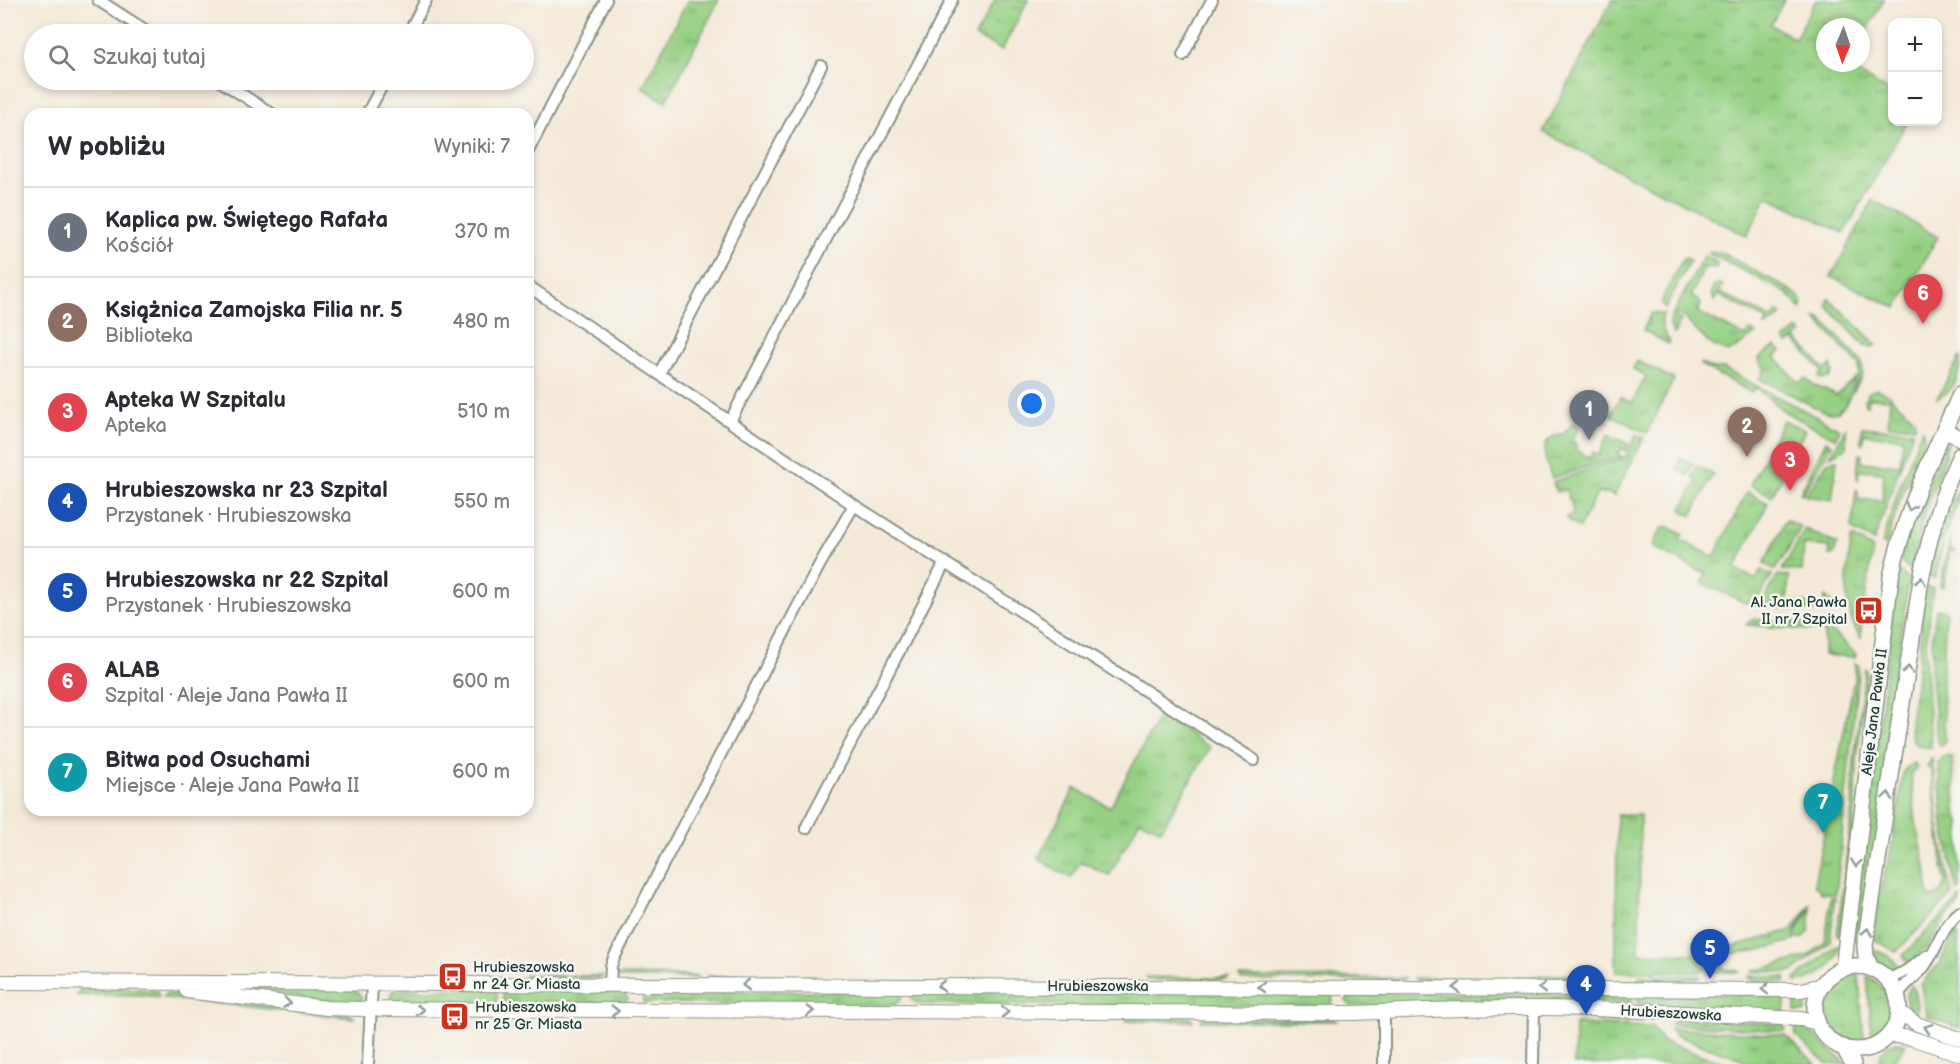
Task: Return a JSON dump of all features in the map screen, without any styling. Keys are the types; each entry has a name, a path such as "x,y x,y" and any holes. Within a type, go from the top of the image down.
{"highway":[{"name":"Aleje Jana Pawła II","path":"1843,969 1891,577 1910,508 1926,467 1960,395"},
{"path":"1944,430 1960,438"},
{"name":"Aleje Jana Pawła II","path":"1871,969 1865,945 1921,580 1933,526 1945,489 1960,455"},
{"path":"1859,967 1871,969 1887,980 1897,996 1899,1012 1897,1022 1889,1035 1874,1047 1862,1050 1843,1047 1826,1036 1818,1023 1816,1003 1822,985 1843,969 1859,967"},
{"path":"1843,1047 1853,1064"},
{"path":"1873,1064 1874,1047"}],"main road":[{"path":"0,982 131,983"},
{"name":"Hrubieszowska","path":"131,983 1801,990 1822,985"},
{"name":"Hrubieszowska","path":"131,983 327,1008 366,1010 1352,1013 1534,1008 1801,1019 1818,1023"},
{"path":"906,986 906,1012"},
{"path":"1899,1012 1917,1024 1960,1039"},
{"path":"1889,1035 1911,1038 1960,1054"}],"street":[{"path":"98,0 135,24"},
{"path":"413,24 426,0"},
{"path":"534,139 606,0"},
{"path":"730,421 951,0"},
{"path":"1183,55 1212,0"},
{"path":"659,374 821,66"},
{"path":"235,90 263,108"},
{"path":"370,108 380,90"},
{"path":"534,290 855,504 1254,760"},
{"path":"610,984 614,958 820,564 855,504"},
{"path":"806,828 945,562"},
{"path":"1897,996 1902,987 1925,966 1948,923 1960,912"},
{"path":"1887,980 1906,971 1931,953"},
{"path":"367,984 368,1064"},
{"path":"1533,1064 1534,1008"},
{"path":"1384,1012 1384,1064"}],"green space":[{"path":"688,0 719,0 666,102 642,88"},
{"path":"995,0 1028,0 1002,50 975,37"},
{"path":"1612,0 1784,0 1771,25 1795,39 1816,0 1884,0 1870,24 1870,18 1816,18 1816,72 1856,72 1888,91 1888,126 1905,126 1844,233 1767,196 1747,236 1543,132"},
{"path":"1873,200 1938,237 1897,308 1831,277"},
{"path":"1708,253 1722,253 1792,291 1802,301 1801,309 1787,293"},
{"path":"1704,256 1718,263 1716,269 1705,267 1691,296 1701,305 1697,312 1746,337 1750,331 1756,334 1730,352 1711,344 1686,318 1676,313 1675,317 1681,320 1674,334 1670,326 1671,318"},
{"path":"1684,257 1690,260 1665,309 1662,304 1663,297"},
{"path":"1718,284 1723,285 1719,292 1772,319 1777,311 1782,316 1766,327 1767,320 1718,295 1714,301 1711,294 1713,288"},
{"path":"1829,298 1877,345 1865,346 1827,306"},
{"path":"1651,313 1663,314 1662,325 1670,341 1668,344 1643,330"},
{"path":"1815,318 1821,319 1862,362 1863,374 1853,393 1859,365"},
{"path":"1798,329 1802,333 1796,338 1825,370 1831,365 1833,373 1829,378 1818,377 1823,372 1794,340 1788,344 1785,339"},
{"path":"1776,346 1781,351 1775,357 1799,383 1805,378 1836,396 1855,378 1848,400 1839,412 1823,411 1760,379 1765,368 1761,365 1759,358"},
{"path":"1960,357 1955,382 1948,391 1937,398"},
{"path":"1637,361 1674,379 1647,433 1611,415 1620,397 1632,403 1646,376 1633,369"},
{"path":"1701,363 1712,369 1724,369 1840,429 1835,438 1785,412 1756,387 1752,393 1700,365"},
{"path":"1877,389 1889,395 1915,419 1915,427 1888,425 1890,399 1868,398 1867,405 1865,404 1864,400 1869,392"},
{"path":"1783,420 1805,430 1772,496 1750,485"},
{"path":"1572,423 1579,427 1572,441 1577,444 1575,450 1590,458 1593,452 1599,455 1608,434 1629,444 1626,451 1621,449 1618,454 1622,456 1552,478 1546,462 1546,445 1548,440 1562,434"},
{"path":"1862,427 1913,431 1874,541 1852,528 1856,490 1858,490 1858,499 1882,501 1884,472 1860,470 1859,479 1857,479 1859,454 1862,454 1861,462 1900,465 1903,438 1864,434 1863,443 1861,443"},
{"path":"1846,428 1846,448 1830,456"},
{"path":"1922,429 1923,445 1900,500 1886,546 1882,544 1899,488"},
{"path":"1636,435 1644,438 1614,496 1606,492 1604,495 1598,492 1579,528 1569,522 1566,517 1572,515 1573,510 1566,489 1556,492 1553,482 1626,457"},
{"path":"1826,441 1832,444 1803,494 1800,493"},
{"path":"1947,441 1946,454 1925,511 1911,571 1900,560 1907,533"},
{"path":"1681,458 1693,464 1688,475 1676,469"},
{"path":"1837,460 1832,500 1806,496 1827,462"},
{"path":"1697,466 1713,474 1692,516 1682,509 1697,480 1692,477"},
{"path":"1960,488 1960,495 1943,540 1935,578 1927,577 1940,521"},
{"path":"1747,492 1768,503 1735,569 1756,580 1761,570 1772,575 1755,604 1745,603 1702,583 1706,574 1652,547 1662,528 1667,526 1683,534 1680,540 1714,557"},
{"path":"1786,520 1801,527 1776,570 1764,564"},
{"path":"1805,529 1837,544 1834,555 1829,555 1830,547 1804,545 1802,571 1782,570"},
{"path":"1851,538 1873,549 1865,600 1862,601 1861,638 1854,627 1847,602 1847,577"},
{"path":"1950,538 1949,547 1956,552 1950,551 1944,586 1940,586"},
{"path":"1898,570 1909,580 1898,653 1896,711 1861,939 1853,938"},
{"path":"1778,575 1789,576 1787,602 1824,605 1825,597 1831,601 1829,609 1824,612 1760,606"},
{"path":"1925,587 1933,588 1925,652 1931,748 1915,743 1910,733"},
{"path":"1936,609 1946,611 1942,686 1945,741 1941,745 1937,741 1931,674"},
{"path":"1752,619 1793,622 1823,628 1841,639 1856,654 1855,657 1824,655 1824,631 1746,625"},
{"path":"1855,663 1859,666 1836,894 1821,893 1814,884 1855,675"},
{"path":"1865,667 1867,673 1857,758 1856,804 1841,936 1837,935"},
{"path":"1161,713 1210,748 1161,830 1140,820 1109,876 1081,861 1071,878 1038,859 1075,788 1110,807"},
{"path":"1946,756 1952,757 1957,819 1960,819 1960,890 1958,891 1943,822 1938,762"},
{"path":"1932,758 1938,823 1952,895 1896,952 1872,940 1879,895 1891,850 1903,773 1913,763 1917,766 1911,774 1916,823 1926,866 1929,898 1935,897 1942,891 1946,882 1941,854 1932,770 1927,766"},
{"path":"1617,815 1640,815 1639,953 1706,954 1792,930 1810,904 1794,933 1796,940 1760,950 1722,955 1723,969 1739,972 1702,970 1701,972 1617,972"},
{"path":"1831,897 1835,897 1830,942 1793,972 1751,972 1808,956 1825,942"},
{"path":"1960,898 1960,905 1945,918 1928,946 1909,964 1903,955"},
{"path":"1811,908 1809,932 1803,938 1798,939 1796,932"},
{"path":"1957,931 1960,1028 1926,1016 1921,985 1938,965"},
{"path":"1836,946 1840,946 1830,966 1817,976 1796,982 1795,979"},
{"path":"1872,951 1888,956 1900,968 1882,965 1876,960"},
{"path":"525,975 604,976 600,978 525,977"},
{"path":"615,975 698,976 695,978 620,978"},
{"path":"1547,975 1601,975 1504,981 1421,981 1413,978 1508,979"},
{"path":"1850,975 1859,975 1864,1041 1848,1039 1836,1034 1828,1025 1824,1015 1823,1003 1828,992 1836,983"},
{"path":"705,976 814,976 811,978 709,978"},
{"path":"1639,976 1701,977 1676,982 1638,982"},
{"path":"1749,976 1785,977 1785,983 1751,981"},
{"path":"1867,976 1883,989 1890,1006 1887,1023 1872,1038"},
{"path":"1146,977 1229,978 1226,980 1147,980"},
{"path":"1239,977 1405,978 1402,981 1242,980"},
{"path":"1911,985 1917,1007 1915,1015 1906,1001"},
{"path":"81,988 129,988 157,991 159,997 77,995"},
{"path":"233,989 351,990 359,993 362,999 356,1003 332,1002"},
{"path":"497,989 497,1003 395,1003 390,997 393,990"},
{"path":"503,989 624,991 628,999 625,1003 503,1003"},
{"path":"652,990 899,992 902,997 898,1003 892,1005 643,1003 644,995"},
{"path":"916,991 1331,994 1333,1000 1327,1006 918,1004 911,999"},
{"path":"166,993 331,1014 349,1014 355,1018 163,998"},
{"path":"1349,993 1631,994 1632,1003 1496,1001 1351,1006 1346,1001"},
{"path":"1638,994 1785,994 1785,1012 1638,1004"},
{"path":"1795,994 1808,996 1806,1012 1795,1012"},
{"path":"1617,1015 1632,1016 1629,1022 1597,1021 1597,1018"},
{"path":"1128,1017 1190,1017 1193,1021 1126,1021"},
{"path":"1203,1017 1335,1019 1337,1021 1201,1021"},
{"path":"1676,1019 1785,1024 1785,1031 1670,1024"},
{"path":"1575,1024 1652,1027 1662,1041 1728,1064 1574,1064"},
{"path":"1795,1024 1811,1031 1846,1064 1827,1064 1796,1036"},
{"path":"1670,1028 1785,1035 1816,1064 1755,1064 1675,1035"},
{"path":"1896,1042 1906,1043 1902,1051 1895,1058 1879,1064 1883,1050"}],"place":[{"name":"ALAB","path":"1923,324"},
{"name":"Kaplica pw. Świętego Rafała","path":"1589,440"},
{"name":"Książnica Zamojska Filia nr. 5","path":"1747,457"},
{"name":"Apteka W Szpitalu","path":"1790,491"},
{"name":"Al. Jana Pawła II nr 7 Szpital","path":"1868,611"},
{"name":"Bitwa pod Osuchami","path":"1823,833"},
{"name":"Hrubieszowska nr 24 Gr. Miasta","path":"452,976"},
{"name":"Hrubieszowska nr 22 Szpital","path":"1710,979"},
{"name":"Hrubieszowska nr 23 Szpital","path":"1586,1015"},
{"name":"Hrubieszowska nr 25 Gr. Miasta","path":"454,1016"}]}
